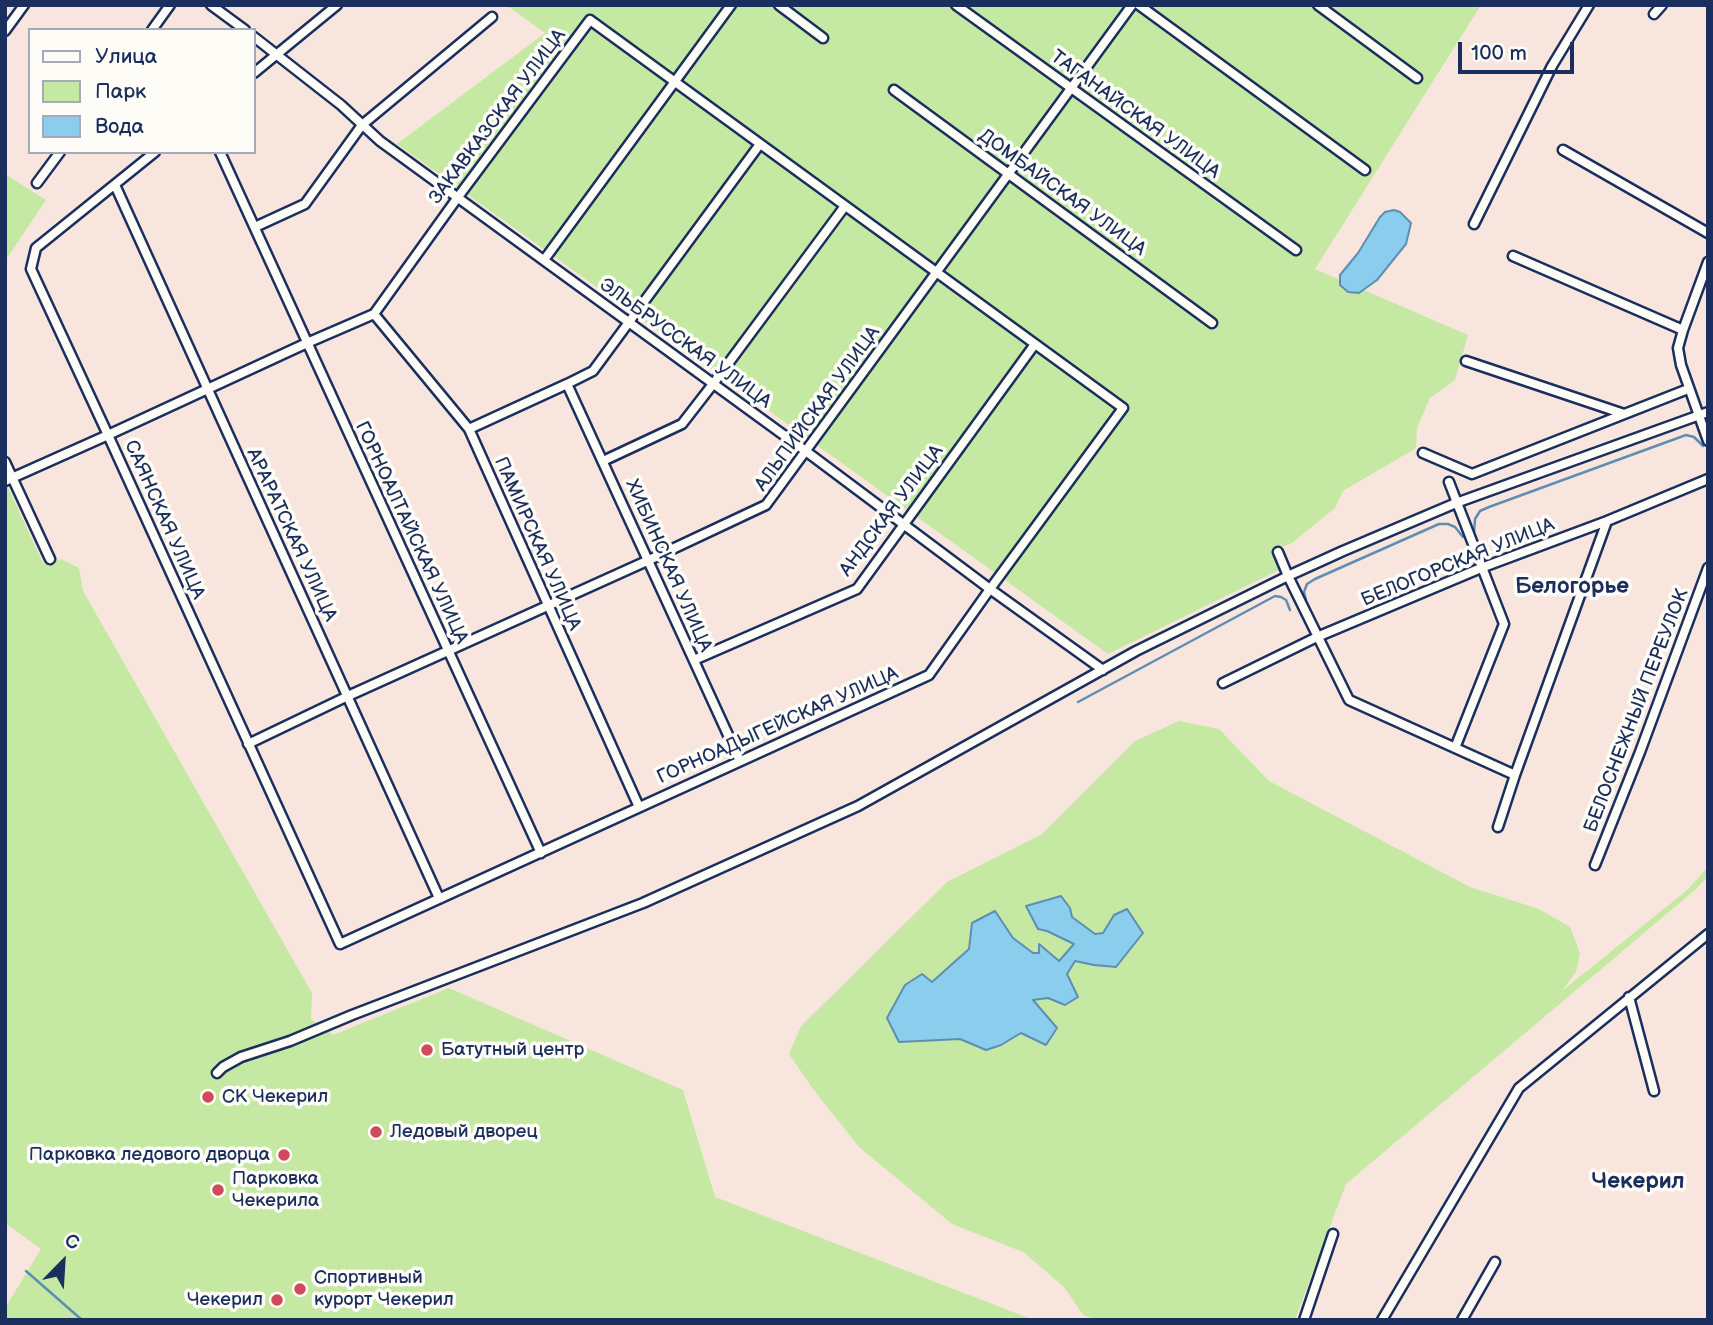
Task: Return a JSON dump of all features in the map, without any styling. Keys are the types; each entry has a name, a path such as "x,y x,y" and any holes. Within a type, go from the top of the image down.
{"street":[{"path":"5,31 24,5"},
{"path":"153,28 170,5"},
{"path":"211,5 242,28"},
{"path":"256,72 337,5"},
{"path":"544,260 731,5"},
{"path":"779,5 823,38"},
{"name":"ТАГАНАЙСКАЯ УЛИЦА","path":"956,5 1296,250"},
{"name":"АЛЬПИЙСКАЯ УЛИЦА","path":"248,744 766,505 1132,5"},
{"path":"1139,5 1365,170"},
{"path":"1318,5 1417,78"},
{"path":"1474,224 1552,66 1589,5"},
{"path":"1654,14 1661,6"},
{"path":"255,227 305,204 362,125 492,17"},
{"name":"ЗАКАВКАЗСКАЯ УЛИЦА","path":"374,314 457,197 590,20 1123,408"},
{"name":"ЭЛЬБРУССКАЯ УЛИЦА","path":"256,39 341,105 380,142 1104,670"},
{"name":"ДОМБАЙСКАЯ УЛИЦА","path":"894,90 1212,323"},
{"path":"469,429 593,370 760,144"},
{"path":"1563,150 1708,233"},
{"path":"37,183 59,154"},
{"name":"САЯНСКАЯ УЛИЦА","path":"153,154 36,248 31,269 340,944"},
{"name":"ГОРНОАЛТАЙСКАЯ УЛИЦА","path":"221,154 541,853"},
{"name":"АРАРАТСКАЯ УЛИЦА","path":"115,186 439,898"},
{"path":"603,460 682,424 845,206"},
{"path":"1513,256 1683,330"},
{"path":"1708,262 1678,348 1688,388 1708,441"},
{"path":"9,480 374,314"},
{"name":"ПАМИРСКАЯ УЛИЦА","path":"374,314 469,429 639,807"},
{"name":"АНДСКАЯ УЛИЦА","path":"694,660 857,589 1035,344"},
{"path":"1466,361 1624,414"},
{"name":"ХИБИНСКАЯ УЛИЦА","path":"567,384 740,761"},
{"path":"1423,453 1472,474 1688,388"},
{"name":"ГОРНОАДЫГЕЙСКАЯ УЛИЦА","path":"340,944 929,675 1123,408"},
{"path":"216,1073 241,1057 290,1041 352,1014 643,903 858,806 1072,685 1288,576 1456,503 1708,412"},
{"path":"5,462 9,480 50,559"},
{"name":"БЕЛОГОРСКАЯ УЛИЦА","path":"1223,683 1317,637 1481,568 1607,521 1708,479"},
{"path":"1448,482 1504,624 1455,748"},
{"path":"1498,827 1607,521"},
{"path":"1278,552 1349,700 1515,775"},
{"name":"БЕЛОСНЕЖНЫЙ ПЕРЕУЛОК","path":"1595,865 1708,568"},
{"path":"1382,1320 1519,1088 1708,934"},
{"path":"1629,997 1654,1091"},
{"path":"1304,1320 1333,1234"},
{"path":"1462,1320 1495,1262"}],"green space":[{"path":"506,5 1481,5 1315,269 1468,335 1455,380 1430,398 1417,428 1416,448 1343,491 1335,508 1292,543 1282,547 1283,560 1279,570 1108,654 397,144 545,33"},
{"path":"5,174 46,200 5,261"},
{"name":"Спортивный курорт Чекерил","path":"5,481 44,565 61,559 79,568 83,591 312,993 311,1019 333,1035 449,988 683,1090 715,1197 1034,1320 5,1320 5,1308 41,1249 5,1223"},
{"path":"1179,721 1219,729 1269,781 1470,887 1539,909 1570,927 1580,953 1576,972 1562,991 1686,891 1708,867 1708,876 1695,890 1346,1184 1295,1320 1098,1320 1083,1315 1064,1287 1023,1252 952,1224 859,1147 789,1054 801,1026 947,882 1042,834 1135,741"}],"water":[{"path":"1394,210 1411,223 1406,244 1377,280 1359,293 1348,292 1340,285 1340,275 1358,253 1380,217 1385,212"},
{"path":"1061,896 1070,908 1072,917 1095,934 1103,933 1114,915 1127,909 1143,933 1116,967 1075,961 1067,974 1078,997 1065,1005 1048,998 1033,1000 1057,1028 1046,1045 1021,1033 986,1050 960,1039 899,1042 887,1018 905,985 922,974 932,982 969,949 972,923 995,911 1013,938 1033,953 1039,953 1039,944 1059,961 1074,944 1038,929 1026,906"}],"waterway":[{"path":"1474,533 1475,519 1480,511 1489,507 1686,435 1694,437 1703,446"},
{"path":"1306,600 1304,592 1307,584 1315,579 1439,524 1455,527 1463,537"},
{"path":"1078,702 1275,596 1286,600 1290,610"},
{"path":"26,1271 82,1320"}],"place":[{"name":"Батутный центр","path":"427,1050"},
{"name":"СК Чекерил","path":"208,1097"},
{"name":"Ледовый дворец","path":"376,1132"},
{"name":"Парковка ледового дворца","path":"284,1155"},
{"name":"Парковка Чекерила","path":"218,1190"},
{"name":"Спортивный курорт Чекерил","path":"300,1289"},
{"name":"Чекерил","path":"277,1300"}],"district":[{"name":"Белогорье","path":"1572,587"},
{"name":"Чекерил","path":"1638,1182"}]}
